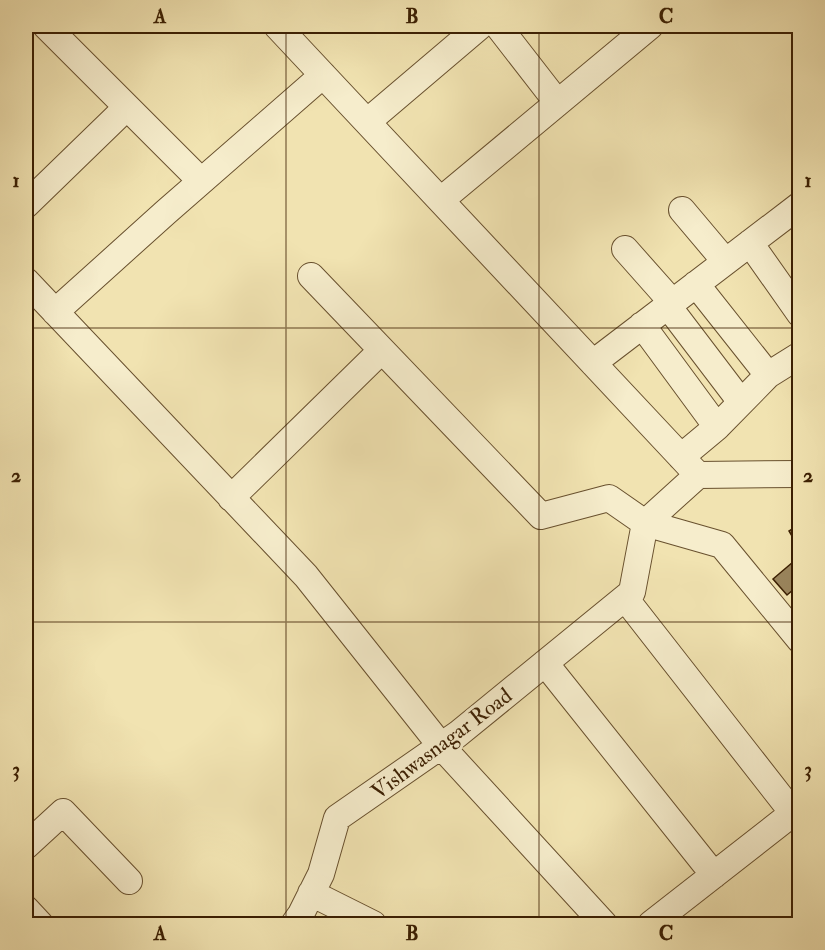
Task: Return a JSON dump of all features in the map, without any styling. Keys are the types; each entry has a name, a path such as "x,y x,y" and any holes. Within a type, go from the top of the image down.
{"street":[{"path":"46,26 201,182"},
{"path":"277,26 690,466 800,474"},
{"path":"367,122 480,26"},
{"path":"498,26 557,102"},
{"path":"441,200 640,28"},
{"path":"55,312 323,75"},
{"path":"26,205 127,107"},
{"path":"593,363 800,205"},
{"path":"682,210 725,261"},
{"path":"750,243 800,314"},
{"path":"625,249 670,304 741,402"},
{"path":"311,276 541,516 609,498 645,523 722,546 800,640"},
{"path":"26,281 306,576 441,746 604,924"},
{"path":"696,284 768,375"},
{"path":"642,326 717,427"},
{"path":"231,498 382,350"},
{"path":"651,924 714,875 796,803 629,595 645,523 717,427 768,375 800,355"},
{"name":"Vishwasnagar Road","path":"294,924 321,874 337,818 458,734 629,595"},
{"path":"545,663 714,875"},
{"path":"26,846 63,812 129,881"},
{"path":"311,893 373,924"},
{"path":"26,909 40,924"}],"building":[{"path":"800,524 800,548 799,548 789,531"},
{"path":"800,556 800,568 797,570 800,573 800,584 787,595 773,579"}]}
